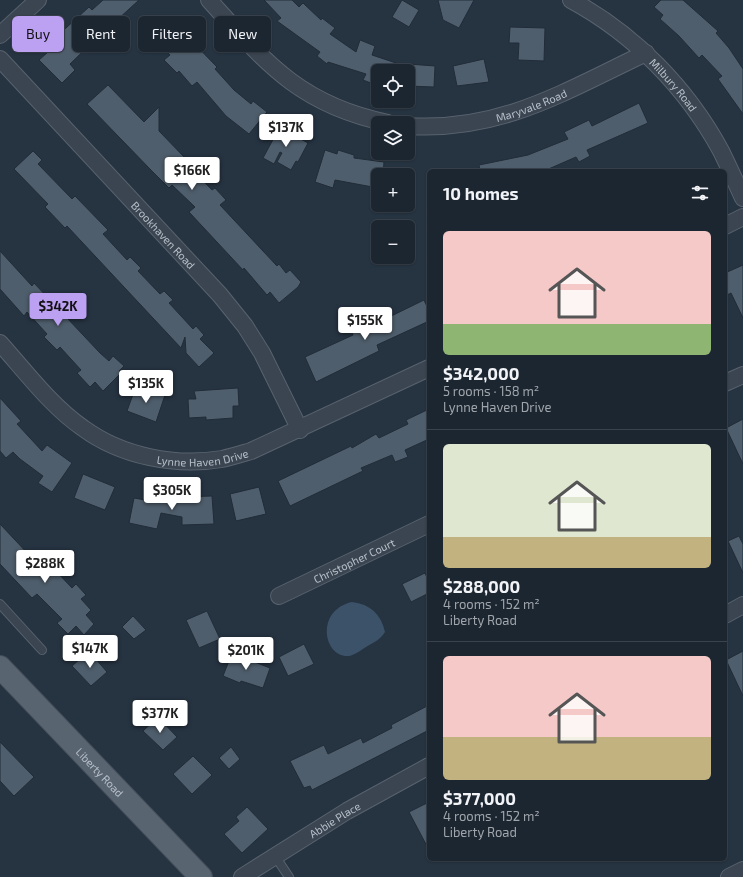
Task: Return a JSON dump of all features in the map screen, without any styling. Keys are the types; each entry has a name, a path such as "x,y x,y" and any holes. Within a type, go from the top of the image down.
{"main road":[{"name":"Liberty Road","path":"0,667 201,877"}],"street":[{"path":"0,35 38,0"},
{"path":"209,0 261,56 284,78 306,93 337,108 371,119"},
{"name":"Milbury Road","path":"571,0 615,27 646,53 687,100 720,151 743,198"},
{"name":"Maryvale Road","path":"415,127 434,128 460,125 498,118 526,110 646,53"},
{"name":"Brookhaven Road","path":"0,59 220,295 245,326 262,353 300,430"},
{"path":"727,225 743,217"},
{"name":"Lynne Haven Drive","path":"0,343 58,406 82,428 110,444 136,454 161,459 192,462 222,459 251,452 427,369"},
{"path":"727,382 743,374"},
{"name":"Christopher Court","path":"279,596 427,525"},
{"path":"727,613 743,605"},
{"name":"Abbie Place","path":"242,877 346,811 427,767"},
{"path":"729,877 743,870"}],"lane":[{"path":"0,604 42,650"},
{"path":"275,856 289,877"}],"water":[{"path":"352,602 364,605 374,611 381,620 385,632 377,641 356,654 349,656 340,655 333,650 329,642 327,633 328,623 332,614 340,607"}],"building":[{"path":"103,0 139,0 121,16 79,16 89,7 92,10"},
{"path":"264,0 292,0 299,7 303,3 321,20 322,18 335,28 330,34 356,52 360,40 375,46 372,55 399,64 371,64 371,83 363,80 366,74 328,62 327,64 317,56 320,52 277,21 281,18"},
{"path":"402,0 419,10 409,27 392,17"},
{"path":"438,0 474,0 459,28 443,20"},
{"path":"661,0 683,0 718,31 716,33 729,48 743,69 743,114 718,79 722,76 702,55 699,58 679,36 660,19 663,15 654,7"},
{"path":"72,22 72,52 82,52 70,64 75,70 62,83 39,60 48,52 64,52 64,30"},
{"path":"510,27 545,28 544,61 518,60 519,43 509,43"},
{"path":"167,52 202,52 217,67 215,69 234,90 251,104 253,101 267,112 249,134 226,116 197,82 192,86 179,71 177,73 164,60 170,55"},
{"path":"484,59 489,82 457,86 453,66"},
{"path":"415,65 435,66 434,87 415,86"},
{"path":"108,85 144,122 159,107 159,131 187,160 185,162 212,190 215,188 226,200 220,205 277,266 279,264 286,273 290,270 301,282 298,287 279,303 270,292 267,295 244,268 243,270 189,212 195,207 172,185 169,188 87,104"},
{"path":"639,103 648,123 587,150 590,156 579,162 576,157 549,169 480,169 479,165 528,155 568,139 564,132 589,120 592,126"},
{"path":"282,123 293,128 290,133 308,143 298,162 296,161 291,170 277,162 282,153 280,152 274,164 263,158"},
{"path":"325,150 337,154 338,150 354,155 354,158 384,162 384,168 371,168 371,187 335,180 333,188 315,182"},
{"path":"33,151 42,160 38,164 72,199 75,196 108,230 103,234 127,260 130,257 141,268 138,271 160,294 164,291 173,300 169,303 193,329 196,326 204,335 200,339 214,353 199,367 186,353 185,337 181,348 67,226 65,228 45,207 48,204 14,169"},
{"path":"0,251 32,286 34,283 100,353 109,361 113,356 124,366 119,371 121,373 103,391 95,382 90,387 77,373 81,370 60,347 57,350 44,337 47,334 27,312 24,316 0,289"},
{"path":"743,265 743,318 731,293 727,295 727,272"},
{"path":"424,300 427,307 427,322 377,345 379,351 316,382 305,357 353,335 351,330 377,318 379,322"},
{"path":"136,386 165,395 156,422 127,411"},
{"path":"238,388 239,406 233,406 233,418 206,420 206,417 189,418 188,399 196,399 194,391"},
{"path":"0,398 21,421 17,424 42,451 47,445 72,463 52,492 38,483 43,476 13,452 6,458 0,451"},
{"path":"427,410 427,440 405,450 408,457 395,462 392,455 361,468 363,471 290,506 278,481 351,446 352,448 376,434 379,438 408,424 406,420"},
{"path":"743,419 743,464 727,430 727,427"},
{"path":"83,474 115,487 105,510 74,498"},
{"path":"259,487 266,514 236,521 230,494"},
{"path":"147,494 181,502 181,497 212,496 214,524 182,525 182,517 161,513 157,529 129,523 134,498 145,500"},
{"path":"0,524 31,557 37,551 72,588 76,584 86,595 81,599 91,610 86,615 94,624 84,635 76,626 68,634 57,623 62,619 37,594 32,598 0,564"},
{"path":"739,536 743,544 743,573 728,541"},
{"path":"425,573 427,578 427,594 411,602 402,584"},
{"path":"207,611 220,639 199,648 186,620"},
{"path":"133,616 146,630 134,639 122,627"},
{"path":"304,644 314,664 288,676 279,657"},
{"path":"89,651 107,672 91,686 72,666"},
{"path":"743,651 743,696 727,662 727,659"},
{"path":"232,653 270,668 263,688 241,681 240,683 223,676"},
{"path":"427,706 427,731 312,790 310,786 304,788 290,761 324,745 328,754 361,738 363,743 392,728 391,725"},
{"path":"158,717 177,737 163,750 143,731"},
{"path":"0,742 34,777 14,796 0,781"},
{"path":"231,747 240,759 229,769 219,758"},
{"path":"193,756 212,775 192,794 173,774"},
{"path":"427,803 427,846 409,812"},
{"path":"247,807 268,829 242,853 224,834 239,821 236,817"}]}
